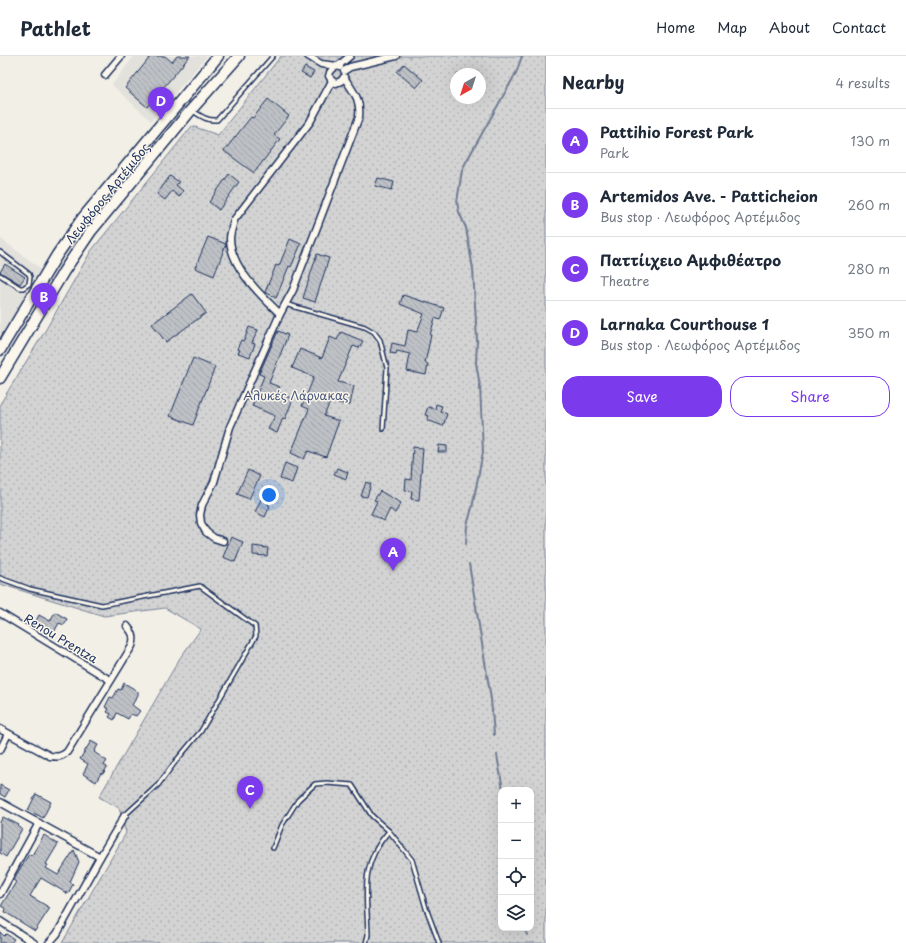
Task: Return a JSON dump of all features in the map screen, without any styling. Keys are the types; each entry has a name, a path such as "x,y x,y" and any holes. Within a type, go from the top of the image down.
{"main road":[{"name":"Λεωφόρος Αρτέμιδος","path":"0,350 56,255 82,219 218,56"},
{"name":"Λεωφόρος Αρτέμιδος","path":"0,378 64,271 90,231 239,56"},
{"path":"181,101 192,110"}],"street":[{"path":"105,75 121,56"},
{"path":"223,541 214,538 206,532 201,523 200,515 202,505 214,482 230,427 280,314 293,290 359,116 360,106 358,99 338,66 321,64 308,56"},
{"path":"350,56 338,66 333,68 330,72 329,76 332,81 336,83 341,81 344,74 350,67 396,56"},
{"path":"280,314 252,286 234,257 230,238 234,220 310,122 332,81"},
{"name":"Renou Prentza","path":"0,614 110,680"},
{"path":"0,730 50,756 62,756 67,752 132,646 134,639 127,626"},
{"path":"0,750 8,734"},
{"path":"0,802 100,857"},
{"path":"49,943 57,934 100,857 126,815"},
{"path":"0,894 39,823"},
{"path":"0,921 34,943"}],"lane":[{"path":"192,110 206,119 212,121 217,120 273,56"},
{"path":"0,252 27,272 30,277 28,284 22,288 0,274"},
{"path":"285,304 365,327 374,332 380,340 387,368 382,429"},
{"path":"0,578 30,589 102,605 200,586 255,626 256,636 201,731 176,761 158,786 126,815"},
{"path":"273,848 282,825 298,800 315,784 327,783 352,785 372,816 389,831 412,860 426,908 439,943"},
{"path":"366,943 368,935 366,878 371,858 379,842 389,831"}],"shaded area":[{"path":"134,56 207,56 151,121 112,85"},
{"path":"0,238 41,269 0,338"}],"green space":[{"name":"Αλυκές Λάρνακας","path":"281,56 546,56 546,943 62,943 126,833 119,808 99,797 180,658 201,629 165,608 104,616 0,584 0,404 45,331 91,251 192,126 218,135"}],"building":[{"path":"151,56 165,56 172,62 177,56 190,56 147,107 125,88"},
{"path":"404,64 423,80 416,88 397,72"},
{"path":"305,67 314,72 310,78 301,73"},
{"path":"268,99 289,116 274,135 280,139 254,173 224,151 251,117 253,118"},
{"path":"229,174 239,182 219,210 209,202"},
{"path":"170,176 179,182 176,185 183,191 179,197 172,191 165,200 157,194"},
{"path":"378,178 394,182 392,190 375,186"},
{"path":"208,237 226,244 214,276 195,268"},
{"path":"290,239 301,244 291,267 289,266 276,298 265,292 276,265 279,266"},
{"path":"317,254 329,258 315,302 303,298"},
{"path":"5,264 25,277 20,284 0,272"},
{"path":"192,294 206,313 166,342 152,324"},
{"path":"403,295 444,308 440,320 435,318 430,335 425,363 428,364 426,375 407,371 410,354 397,351 396,354 390,353 392,343 405,346 408,330 417,332 424,314 400,304"},
{"path":"249,327 258,330 252,343 255,344 250,357 238,353 240,350 237,349 241,340 244,341"},
{"path":"278,331 288,335 269,383 280,387 277,392 293,399 285,419 283,418 277,433 268,429 275,416 252,406 264,376 259,374"},
{"path":"341,332 363,341 359,348 353,346 338,382 354,386 350,405 330,402 324,416 339,421 326,457 308,451 304,459 291,453 309,409 302,406 314,377 292,368 300,349 322,358 330,337 337,340"},
{"path":"193,358 215,367 193,425 170,416"},
{"path":"436,404 442,406 440,411 447,414 443,426 427,420 429,416 425,415 428,407 435,409"},
{"path":"439,445 447,446 447,452 438,452"},
{"path":"413,447 423,448 419,500 411,499 412,491 405,490 406,479 411,480"},
{"path":"285,463 297,468 292,483 280,479"},
{"path":"337,468 348,472 346,479 334,474"},
{"path":"248,470 260,476 249,499 237,494"},
{"path":"366,482 371,484 367,497 361,496"},
{"path":"265,491 273,494 265,517 255,512"},
{"path":"380,491 401,503 395,513 390,509 384,521 371,514 377,501 374,500"},
{"path":"231,537 243,542 235,562 223,557"},
{"path":"253,546 268,548 267,556 253,555"},
{"path":"55,612 67,619 64,625 59,623 52,636 34,625 39,615 50,621"},
{"path":"124,683 138,692 138,695 132,705 140,711 136,716 131,714 128,719 117,713 114,720 109,717 111,714 107,712 109,709 105,707 110,697 113,698 118,689 121,690"},
{"path":"91,741 98,745 94,752 107,761 104,765 107,767 103,774 101,773 96,782 83,774 88,764 80,759"},
{"path":"0,785 9,790 5,797 0,794"},
{"path":"36,794 51,802 43,818 28,810"},
{"path":"3,817 19,825 18,827 22,829 6,857 0,853 0,822"},
{"path":"44,835 58,844 46,864 48,865 46,868 58,875 74,850 79,862 70,882 73,884 68,894 41,878 30,896 50,908 35,931 5,912 6,909 1,906 16,882 13,880 29,854 32,855"},
{"path":"0,932 4,936 6,934 14,939 11,943 0,943"}],"waterway":[{"path":"466,544 467,525 472,508 483,452 480,386 476,363 477,340 473,269 466,228 459,212 457,202 462,170 516,73 522,56"},
{"path":"469,564 491,699 494,735"},
{"path":"497,755 502,787"},
{"path":"526,931 527,935"}],"place":[{"name":"Larnaka Courthouse 1","path":"161,120"},
{"name":"Artemidos Ave. - Patticheion","path":"44,316"},
{"name":"Pattihio Forest Park","path":"393,571"},
{"name":"Παττίιχειο Αμφιθέατρο","path":"250,809"}]}
